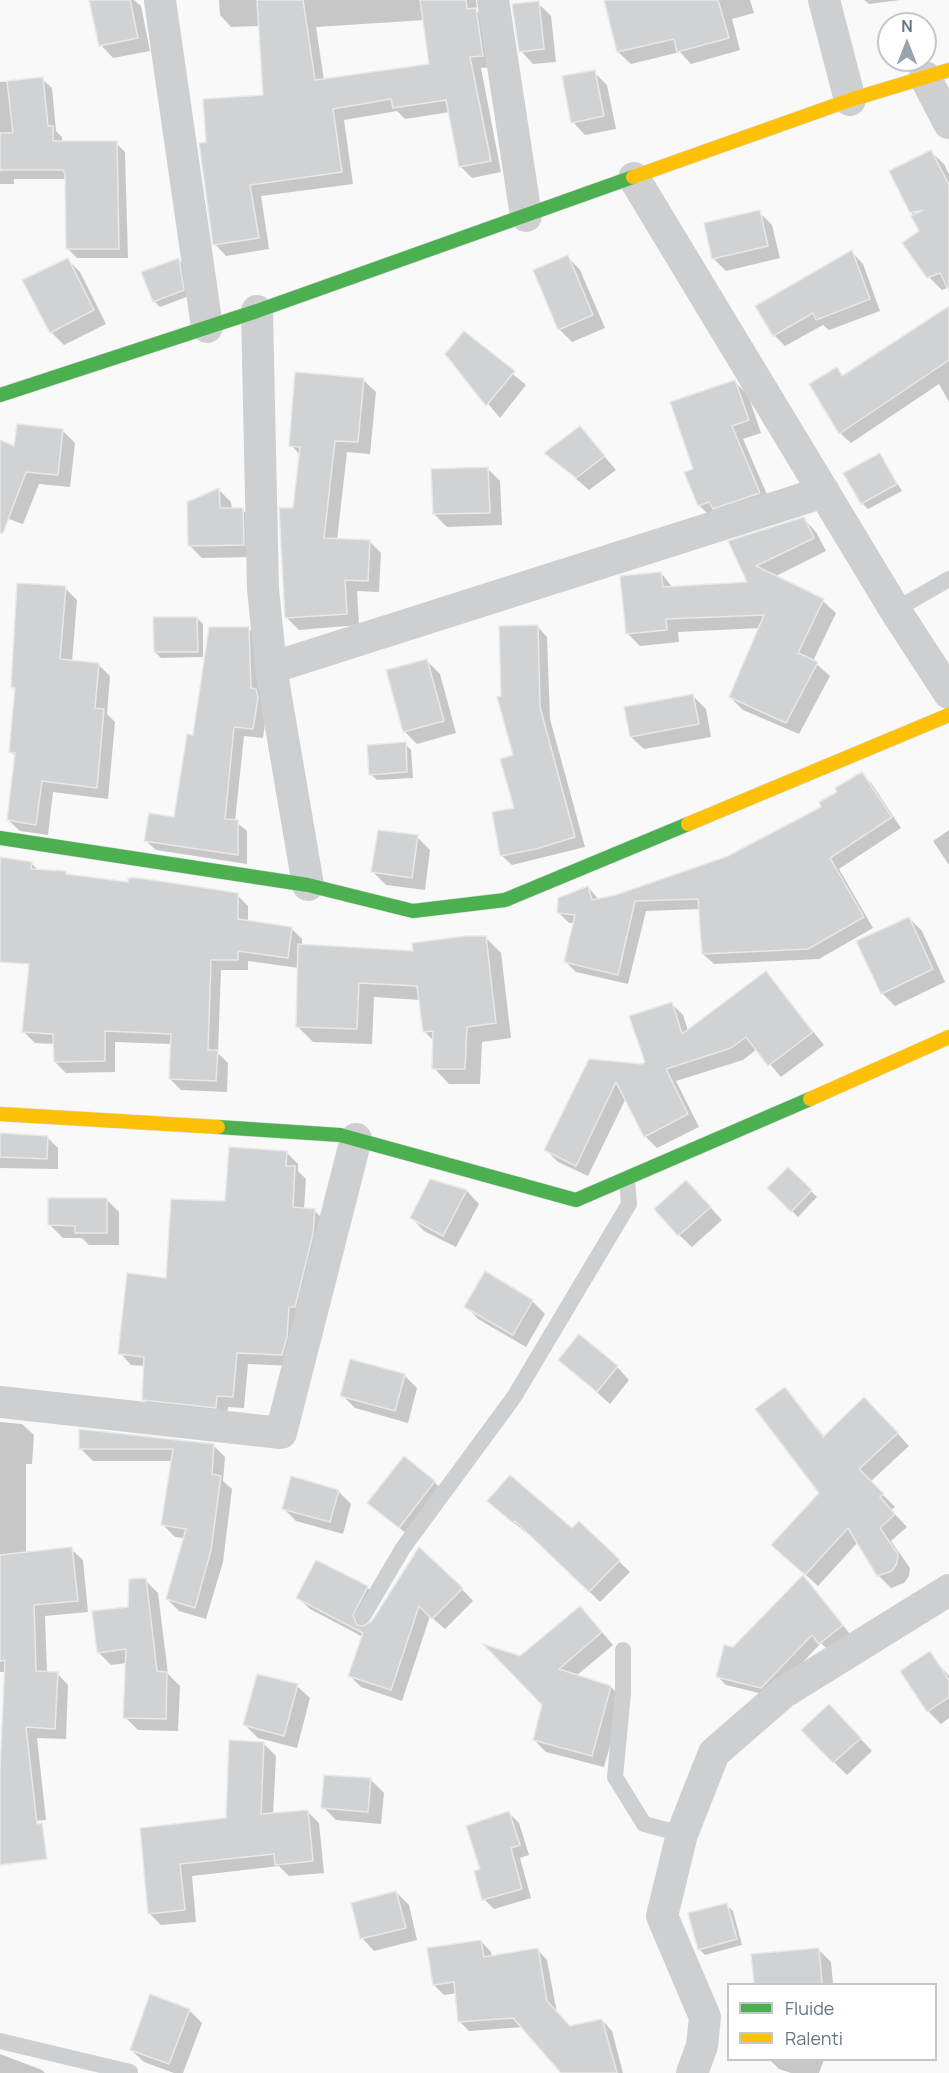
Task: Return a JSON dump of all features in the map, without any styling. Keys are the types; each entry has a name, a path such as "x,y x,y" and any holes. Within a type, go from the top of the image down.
{"street":[{"path":"493,0 526,216"},
{"path":"824,0 850,100"},
{"path":"160,1 207,327"},
{"path":"0,394 257,311 850,100 937,73 949,123"},
{"path":"634,178 896,610 949,693"},
{"path":"257,311 263,589 271,668 308,885"},
{"path":"271,668 824,492"},
{"path":"0,838 308,885 413,911 505,900 949,715"},
{"path":"0,1114 340,1135 576,1200 627,1180 949,1037"},
{"path":"0,1402 281,1433 356,1139"},
{"path":"692,2073 702,2046 705,2018 662,1916 682,1834 714,1753 783,1693 949,1590"}],"lane":[{"path":"896,610 949,579"},
{"path":"363,1616 403,1548 514,1397 629,1204 627,1180"},
{"path":"623,1650 623,1693 615,1777 644,1824 682,1834"},
{"path":"0,2041 130,2072"}],"building":[{"path":"89,0 130,0 138,38 99,46"},
{"path":"257,0 303,0 315,80 429,64 420,0 466,0 467,9 476,8 483,56 470,57 491,161 459,167 446,100 393,108 391,99 333,109 342,172 250,185 259,238 213,245 199,143 206,142 203,99 263,95"},
{"path":"604,0 718,0 729,38 677,52 674,39 617,52"},
{"path":"539,1 544,49 519,52 512,4"},
{"path":"595,70 604,116 571,123 562,76"},
{"path":"43,77 48,126 53,126 53,141 117,141 119,249 66,249 65,174 63,170 0,170 0,133 13,133 7,81"},
{"path":"931,150 949,185 949,291 940,273 927,278 902,243 919,231 911,216 923,210 910,213 889,171"},
{"path":"760,210 768,246 712,259 704,223"},
{"path":"852,250 870,299 816,320 813,313 773,336 755,306"},
{"path":"568,255 593,315 558,330 533,270"},
{"path":"68,258 94,310 50,333 22,280"},
{"path":"179,258 184,290 153,302 141,272"},
{"path":"949,306 949,360 839,434 809,384 837,367 842,376"},
{"path":"464,331 515,371 486,406 445,354"},
{"path":"295,372 364,378 358,442 335,441 324,538 370,540 368,581 345,580 347,614 285,618 279,508 293,508 300,447 289,446"},
{"path":"735,380 749,420 732,426 760,493 713,509 709,502 698,506 684,472 693,469 670,402"},
{"path":"17,424 63,429 58,475 26,472 3,533 0,533 0,440 14,446"},
{"path":"580,426 605,456 576,478 544,453"},
{"path":"880,453 897,484 861,504 843,473"},
{"path":"488,467 490,513 433,514 431,469"},
{"path":"219,488 220,508 243,508 244,545 188,546 187,502"},
{"path":"804,517 814,538 756,566 824,599 798,653 818,662 786,723 729,697 764,615 666,619 667,630 626,634 620,576 661,572 663,587 747,582 728,541"},
{"path":"17,583 66,586 60,659 99,663 95,708 104,709 97,788 42,781 36,825 7,820 15,753 9,752 15,688 11,687"},
{"path":"153,617 197,617 198,652 154,652"},
{"path":"538,625 540,707 575,837 536,849 500,856 492,812 514,808 500,759 513,755 497,697 501,696 499,626"},
{"path":"209,627 249,627 251,688 256,689 258,698 253,729 234,727 225,819 238,820 238,855 144,841 149,813 174,817 187,734 193,735"},
{"path":"427,659 444,721 403,732 386,670"},
{"path":"693,694 699,724 630,737 624,707"},
{"path":"406,742 407,772 369,775 367,745"},
{"path":"862,772 892,817 830,858 864,917 808,949 702,954 698,899 635,901 618,975 564,962 575,915 557,913 558,898 588,886 592,900 616,895 728,856 821,807 819,802 837,792 835,788"},
{"path":"378,830 418,835 412,878 371,872"},
{"path":"0,857 32,862 31,869 66,871 66,874 128,882 128,878 139,878 238,893 238,919 292,927 288,958 238,951 238,960 211,960 208,1050 218,1050 216,1081 169,1079 171,1034 105,1031 105,1061 54,1062 53,1034 22,1032 29,964 0,962"},
{"path":"909,917 933,969 881,994 856,941"},
{"path":"466,936 486,936 496,1023 467,1027 465,1069 432,1069 433,1031 423,1032 417,986 359,983 357,1029 296,1027 298,944 413,951 412,943"},
{"path":"766,971 813,1032 768,1066 746,1037 731,1048 666,1069 688,1114 644,1137 616,1082 576,1166 544,1150 589,1059 642,1064 645,1062 629,1016 672,1002 682,1034"},
{"path":"0,1133 48,1136 47,1159 0,1157"},
{"path":"229,1147 287,1151 286,1166 295,1166 293,1207 315,1209 313,1234 295,1307 289,1307 287,1337 282,1355 237,1353 233,1397 217,1396 216,1408 142,1400 144,1357 118,1354 127,1273 166,1278 171,1199 225,1201"},
{"path":"788,1167 812,1190 791,1212 767,1188"},
{"path":"430,1179 467,1190 443,1236 410,1218"},
{"path":"686,1180 711,1207 678,1236 654,1209"},
{"path":"48,1198 107,1198 107,1233 75,1233 75,1226 48,1225"},
{"path":"485,1271 533,1300 513,1335 464,1307"},
{"path":"579,1334 618,1366 597,1392 558,1360"},
{"path":"350,1359 405,1374 395,1411 340,1396"},
{"path":"785,1387 823,1437 864,1397 898,1433 859,1469 884,1494 880,1497 895,1514 880,1528 898,1554 897,1563 892,1571 877,1576 848,1528 805,1575 771,1545 819,1493 755,1409"},
{"path":"79,1429 214,1444 212,1474 221,1476 211,1550 195,1608 166,1599 186,1529 161,1525 173,1449 79,1449"},
{"path":"404,1456 435,1481 399,1528 367,1503"},
{"path":"510,1475 572,1528 579,1521 620,1560 589,1592 515,1521 513,1523 487,1501"},
{"path":"291,1476 339,1490 330,1522 282,1509"},
{"path":"72,1547 78,1601 34,1605 36,1671 58,1672 55,1729 26,1727 37,1824 42,1823 47,1859 0,1865 0,1769 5,1660 0,1661 0,1555"},
{"path":"419,1547 463,1588 432,1619 419,1606 391,1690 348,1676 363,1633 296,1598 316,1560 368,1586 353,1615 357,1625 363,1626 372,1621"},
{"path":"803,1575 843,1625 819,1644 812,1635 761,1688 716,1677 724,1645 733,1647"},
{"path":"146,1578 157,1671 167,1672 166,1719 123,1718 126,1649 97,1653 92,1611 128,1607 129,1579"},
{"path":"580,1606 602,1632 559,1669 611,1686 592,1756 533,1740 542,1705 483,1644 520,1656"},
{"path":"930,1651 949,1680 949,1697 927,1712 900,1671"},
{"path":"257,1674 298,1684 284,1736 243,1725"},
{"path":"829,1704 861,1738 833,1763 801,1730"},
{"path":"229,1740 264,1742 261,1814 308,1810 313,1861 275,1865 274,1854 180,1864 185,1910 148,1914 140,1828 226,1818"},
{"path":"324,1775 371,1778 368,1812 321,1808"},
{"path":"509,1811 520,1845 511,1848 522,1889 482,1900 474,1871 480,1869 466,1826"},
{"path":"396,1891 406,1928 360,1939 351,1903"},
{"path":"727,1903 737,1939 698,1950 688,1913"},
{"path":"481,1940 484,1957 538,1948 547,2001 570,2026 602,2019 617,2073 561,2073 513,2018 458,2022 454,1982 433,1985 427,1948"},
{"path":"819,1948 822,1983 754,1983 751,1954"},
{"path":"150,1994 190,2009 169,2064 130,2050"}],"traffic: fast":[{"path":"0,395 257,311 633,177"},
{"path":"0,838 308,885 413,911 505,900 688,824"},
{"path":"218,1127 340,1135 576,1200 810,1099"}],"traffic: slow":[{"path":"633,177 850,100 949,70"},
{"path":"688,824 949,715"},
{"path":"810,1099 949,1037"},
{"path":"0,1114 218,1127"}]}
